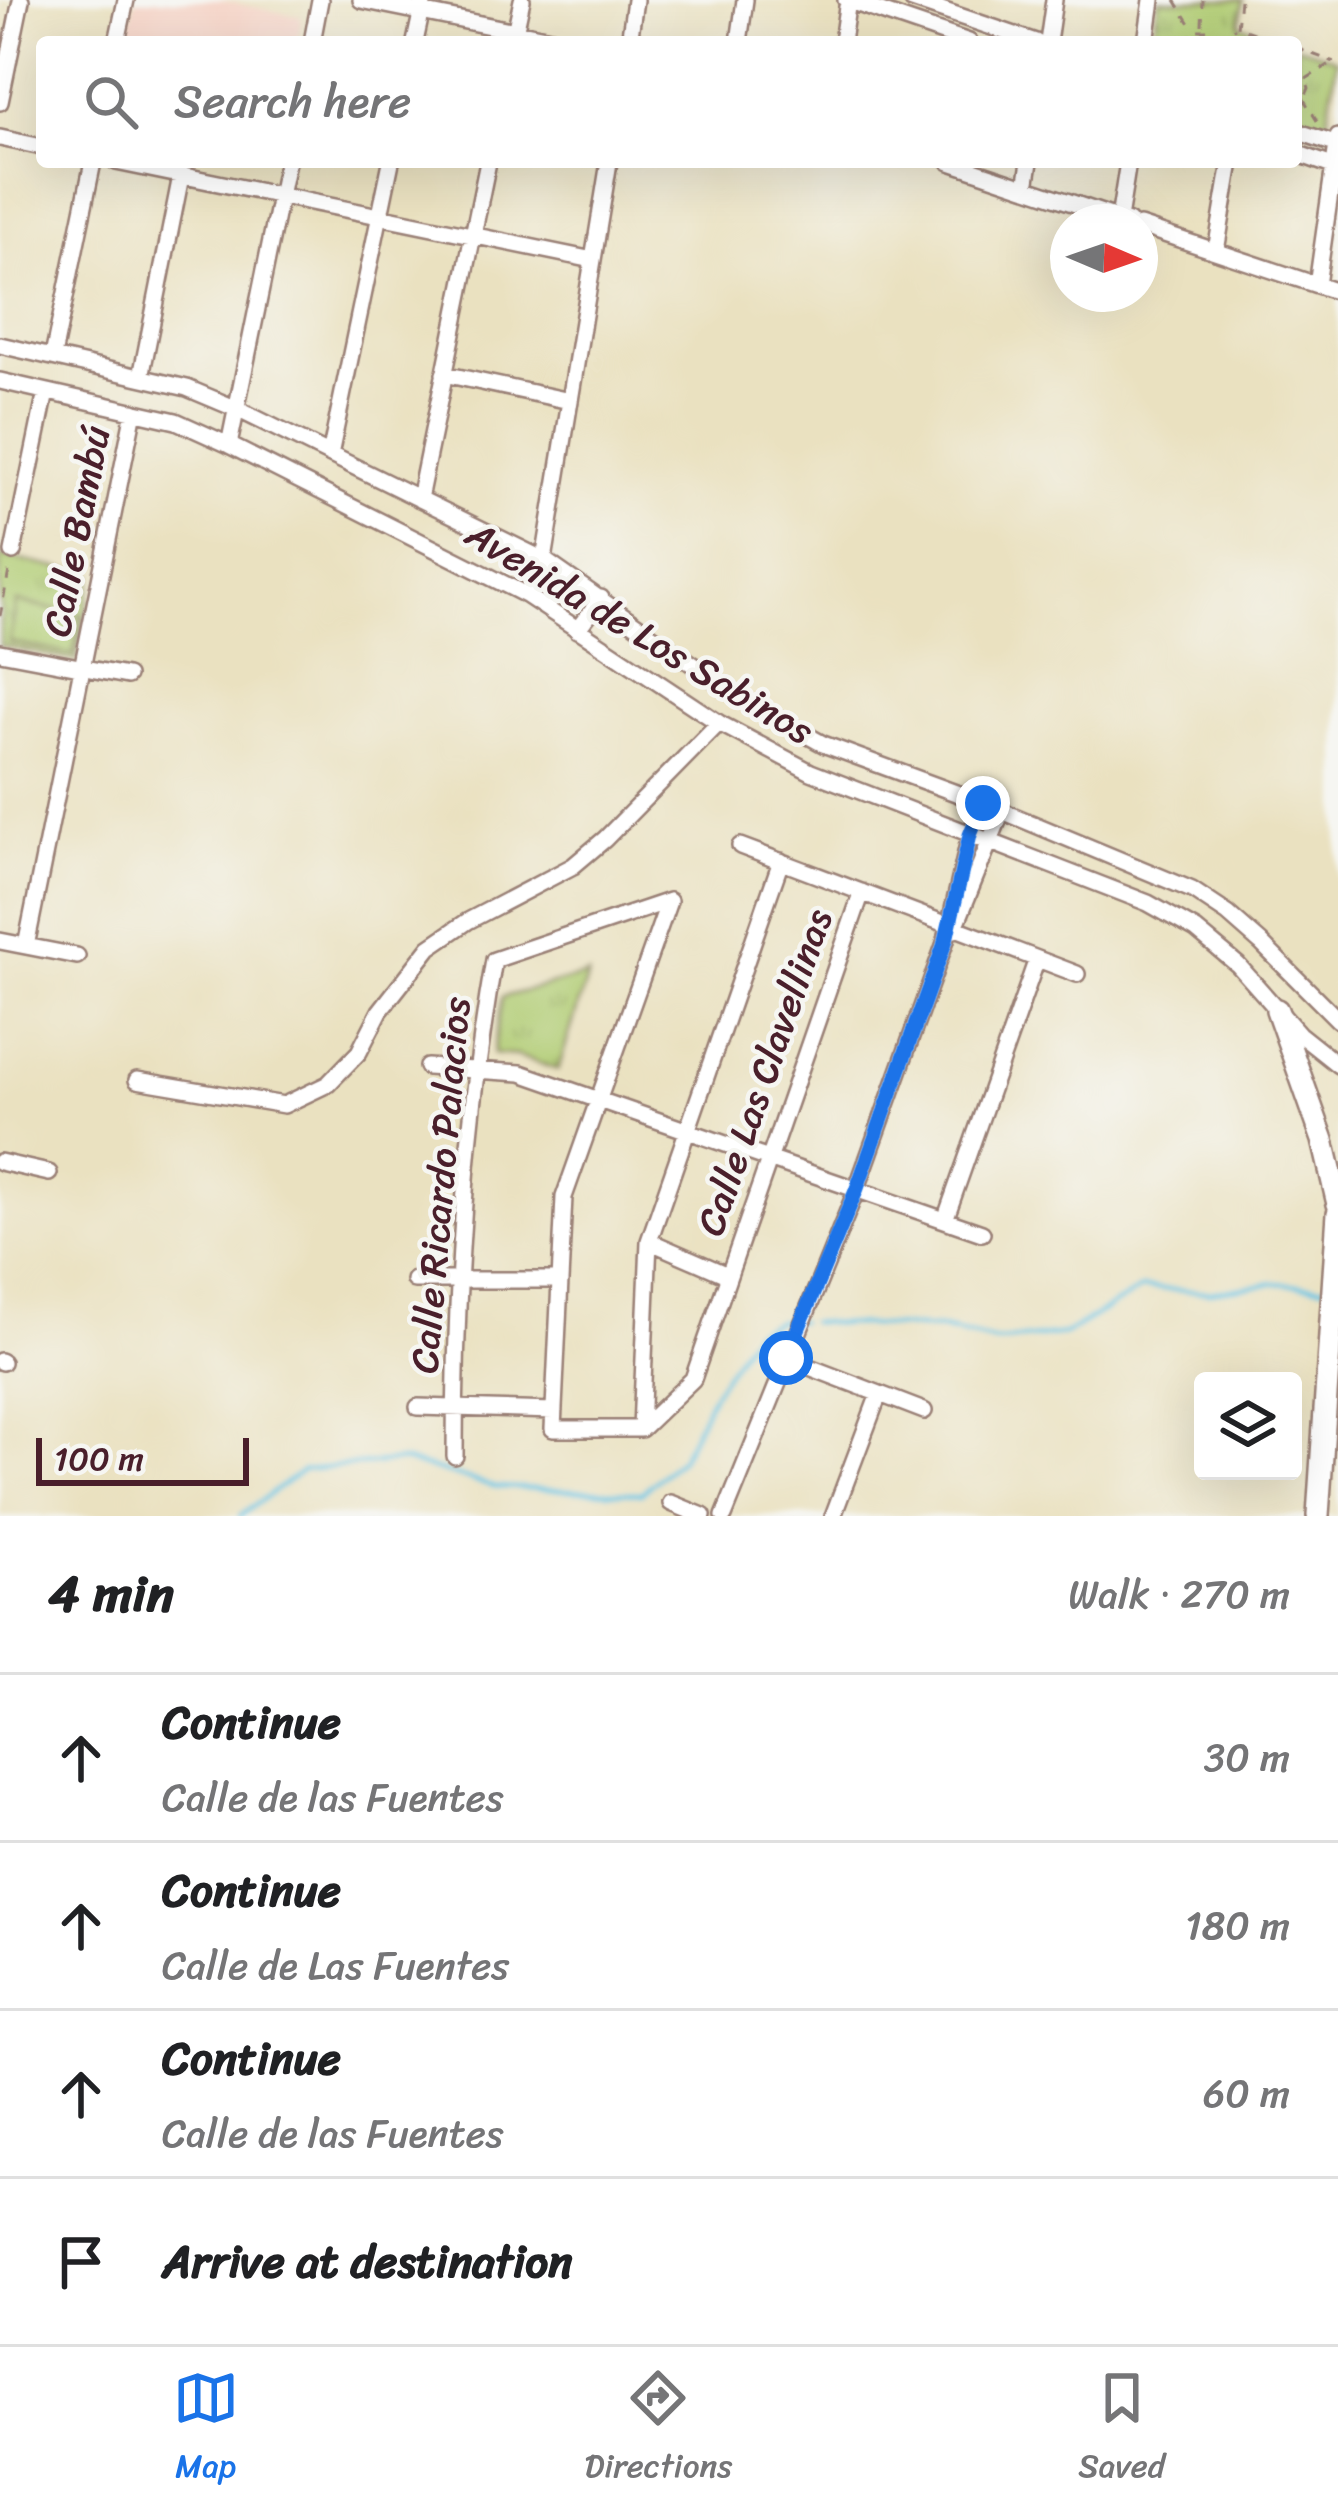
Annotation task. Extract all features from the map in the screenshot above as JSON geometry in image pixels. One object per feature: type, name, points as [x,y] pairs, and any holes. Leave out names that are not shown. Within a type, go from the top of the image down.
[{"type":"main road","points":[[1276,1010],[1323,1140],[1338,1204]]},
{"type":"main road","points":[[1318,1516],[1338,1214]]},
{"type":"street","points":[[0,102],[21,0]]},
{"type":"street","points":[[118,36],[126,0]]},
{"type":"street","points":[[313,36],[320,0]]},
{"type":"street","points":[[361,0],[423,6],[511,36]]},
{"type":"street","points":[[514,36],[522,0]]},
{"type":"street","points":[[630,36],[634,0]]},
{"type":"street","points":[[740,36],[745,0]]},
{"type":"street","points":[[843,36],[847,0],[939,36]]},
{"type":"street","points":[[912,0],[948,6],[1021,36]]},
{"type":"street","points":[[1049,36],[1054,0]]},
{"type":"street","points":[[1146,36],[1152,0]]},
{"type":"street","points":[[417,36],[423,6]]},
{"type":"street","points":[[944,36],[948,6]]},
{"type":"street","points":[[1302,132],[1334,140],[1336,167],[1317,285]]},
{"type":"street","points":[[0,138],[36,146]]},
{"type":"street","points":[[1302,155],[1336,167]]},
{"type":"street","points":[[53,356],[92,168]]},
{"type":"street","points":[[144,168],[593,260]]},
{"type":"street","points":[[229,445],[286,168]]},
{"type":"street","points":[[330,455],[390,168]]},
{"type":"street","points":[[418,499],[487,168]]},
{"type":"street","points":[[526,595],[544,560],[609,168]]},
{"type":"street","points":[[968,168],[1076,204]]},
{"type":"street","points":[[1026,187],[1029,168]]},
{"type":"street","points":[[1125,204],[1128,168]]},
{"type":"street","points":[[1216,251],[1230,168]]},
{"type":"street","points":[[141,376],[181,176]]},
{"type":"street","points":[[1158,232],[1338,292]]},
{"type":"street","name":"Avenida de Los Sabinos","points":[[0,345],[187,388],[544,560],[745,701],[824,744],[983,803],[1192,890],[1261,943],[1338,1020]]},
{"type":"street","points":[[444,374],[570,401]]},
{"type":"street","name":"Avenida de Los Sabinos","points":[[0,381],[176,421],[229,445],[526,595],[719,723],[811,772],[1148,903],[1196,930],[1238,965],[1299,1034],[1338,1065]]},
{"type":"street","points":[[13,552],[46,392]]},
{"type":"street","name":"Calle Bambú","points":[[26,946],[134,411]]},
{"type":"street","points":[[578,630],[602,598]]},
{"type":"street","points":[[0,652],[127,676]]},
{"type":"street","points":[[137,1080],[284,1105],[328,1084],[358,1052],[380,1011],[430,947],[468,921],[573,866],[719,723]]},
{"type":"street","points":[[950,931],[970,835],[983,803]]},
{"type":"street","points":[[724,1516],[817,1292],[950,931],[1002,811]]},
{"type":"street","points":[[740,846],[950,931],[1077,974]]},
{"type":"street","points":[[598,1098],[564,1197],[553,1429],[641,1430],[649,1241],[782,861]]},
{"type":"street","name":"Calle Las Clavellinas","points":[[641,1430],[693,1379],[862,892]]},
{"type":"street","name":"Calle Ricardo Palacios","points":[[455,1456],[458,1280],[474,1070],[494,959],[669,901],[598,1098]]},
{"type":"street","points":[[0,940],[77,956]]},
{"type":"street","points":[[945,1220],[1037,959]]},
{"type":"street","points":[[427,1067],[521,1073],[982,1233]]},
{"type":"street","points":[[0,1162],[49,1173]]},
{"type":"street","points":[[649,1241],[727,1275]]},
{"type":"street","points":[[414,1280],[558,1280]]},
{"type":"street","points":[[786,1358],[924,1411]]},
{"type":"street","points":[[833,1516],[879,1394]]},
{"type":"street","points":[[418,1407],[554,1411]]},
{"type":"street","points":[[671,1504],[703,1516]]},
{"type":"path","points":[[1175,0],[1194,30]]},
{"type":"path","points":[[1202,27],[1203,0]]},
{"type":"path","points":[[1224,36],[1237,27],[1240,0]]},
{"type":"path","points":[[1190,36],[1202,27]]},
{"type":"path","points":[[1202,27],[1213,36]]},
{"type":"path","points":[[1237,27],[1258,36]]},
{"type":"path","points":[[1302,51],[1334,62],[1306,79]]},
{"type":"path","points":[[1302,77],[1309,88],[1303,98],[1334,140]]},
{"type":"path","points":[[0,616],[13,552]]},
{"type":"shaded area","points":[[135,0],[220,0],[302,17],[298,36],[127,36]]},
{"type":"green space","points":[[1159,0],[1243,0],[1240,25],[1271,36],[1154,36]]},
{"type":"green space","points":[[1302,47],[1337,59],[1325,134],[1302,127]]},
{"type":"green space","points":[[0,556],[93,575],[76,661],[0,646]]},
{"type":"green space","points":[[17,602],[81,615],[73,655],[9,642]]},
{"type":"green space","points":[[588,975],[558,1070],[517,1056],[493,1054],[502,997]]},
{"type":"waterway","points":[[810,1322],[941,1329],[997,1342],[1065,1334],[1142,1288],[1209,1292],[1275,1283],[1328,1287]]},
{"type":"waterway","points":[[240,1516],[303,1470],[403,1461],[496,1487],[641,1493],[680,1459],[716,1388],[754,1330],[780,1320],[799,1321]]},
{"type":"route","points":[[786,1358],[856,1191],[946,940],[970,835],[983,803]]}]
